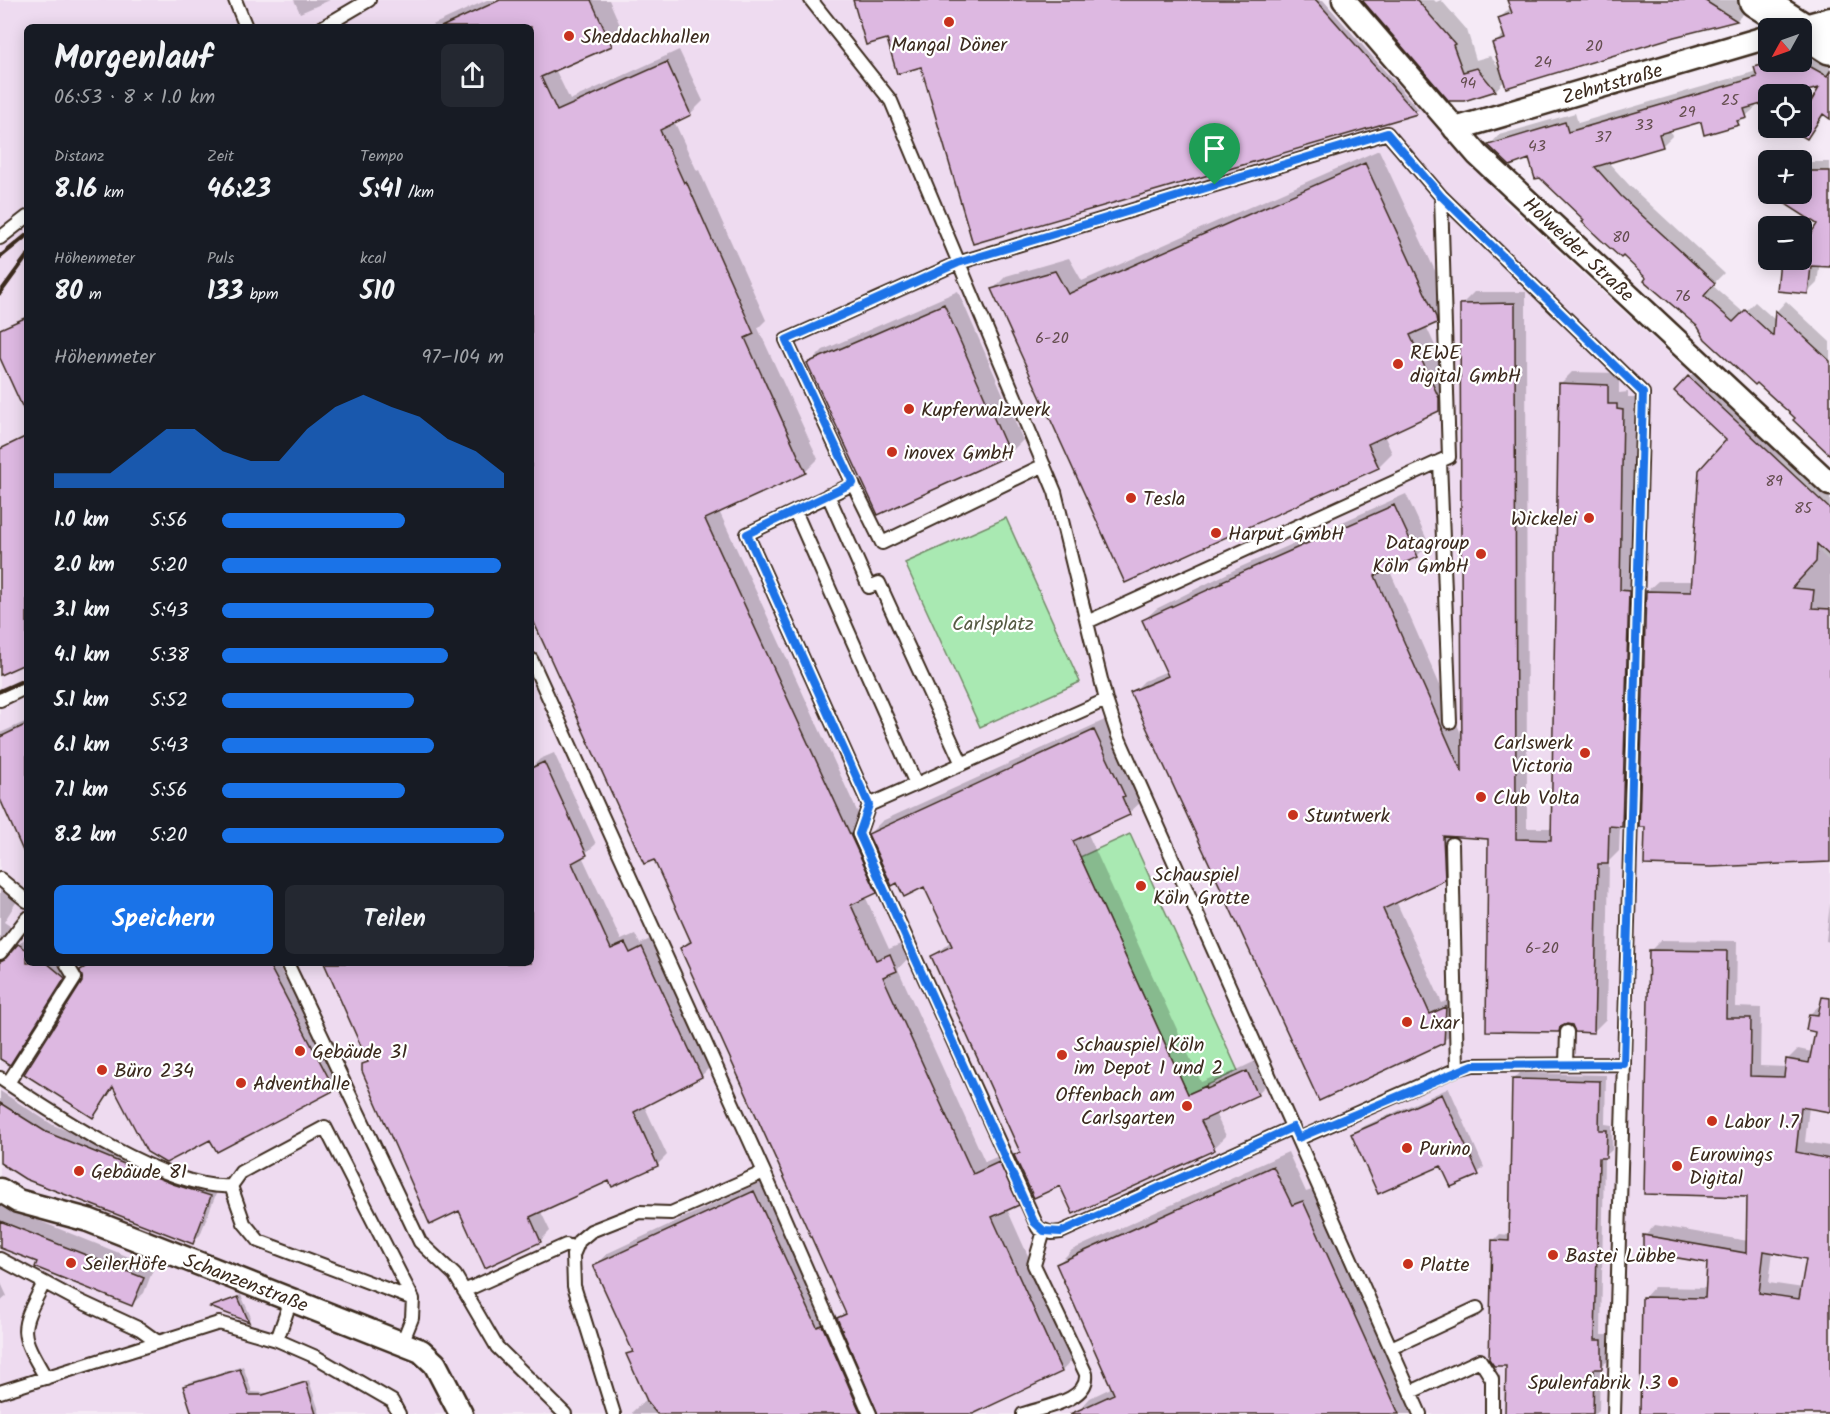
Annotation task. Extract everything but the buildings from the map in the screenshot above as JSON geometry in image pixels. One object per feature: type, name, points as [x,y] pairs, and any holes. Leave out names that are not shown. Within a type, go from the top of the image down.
[{"type":"main road","points":[[1756,0],[1794,18]]},
{"type":"main road","points":[[1812,28],[1830,47]]},
{"type":"street","name":"Holweider Straße","points":[[1344,0],[1478,155],[1830,484]]},
{"type":"street","name":"Zehntstraße","points":[[1455,129],[1758,40]]},
{"type":"street","name":"Schanzenstraße","points":[[0,1190],[18,1201],[88,1220],[420,1350],[435,1364],[461,1414]]},
{"type":"lane","points":[[235,0],[245,24]]},
{"type":"lane","points":[[328,24],[369,0]]},
{"type":"lane","points":[[811,0],[891,101],[1055,492],[1106,700],[1127,756],[1420,1414]]},
{"type":"lane","points":[[1044,465],[882,543],[786,340],[958,263],[1387,133],[1441,196],[1643,393],[1614,1414]]},
{"type":"lane","points":[[1088,622],[1449,457],[1441,196]]},
{"type":"lane","points":[[0,238],[24,219]]},
{"type":"lane","points":[[1440,461],[1450,722]]},
{"type":"lane","points":[[853,483],[747,534],[869,805],[859,834],[1034,1222],[1044,1231],[1061,1232],[1226,1157],[1296,1133],[1457,1069],[1473,1065],[1624,1064]]},
{"type":"lane","points":[[828,495],[870,587],[879,583],[962,764]]},
{"type":"lane","points":[[795,511],[916,784]]},
{"type":"lane","points":[[534,666],[764,1172],[870,1414]]},
{"type":"lane","points":[[0,700],[24,688]]},
{"type":"lane","points":[[869,805],[1106,700]]},
{"type":"lane","points":[[1452,844],[1457,1069]]},
{"type":"lane","points":[[0,879],[24,899]]},
{"type":"lane","points":[[0,953],[24,922]]},
{"type":"lane","points":[[68,966],[75,978],[4,1081],[101,1143],[160,1169],[213,1187],[231,1186]]},
{"type":"lane","points":[[288,966],[420,1242],[455,1275],[497,1347],[566,1414]]},
{"type":"lane","points":[[1566,1064],[1567,1032]]},
{"type":"lane","points":[[231,1186],[241,1172],[325,1127],[413,1299],[412,1318],[402,1343]]},
{"type":"lane","points":[[615,1414],[574,1286],[571,1271],[579,1241],[591,1231],[639,1212],[671,1213],[764,1172]]},
{"type":"lane","points":[[231,1186],[244,1223],[259,1241],[413,1299]]},
{"type":"lane","points":[[1023,1414],[1078,1394],[1087,1381],[1086,1374],[1034,1265],[1044,1231]]},
{"type":"lane","points":[[464,1291],[566,1245],[576,1248]]},
{"type":"lane","points":[[0,1259],[140,1329],[158,1342]]},
{"type":"lane","points":[[44,1283],[23,1323],[25,1342],[46,1377]]},
{"type":"lane","points":[[277,1340],[291,1300]]},
{"type":"lane","points":[[1391,1348],[1477,1308]]},
{"type":"lane","points":[[0,1392],[219,1323],[277,1340],[316,1357],[392,1401],[399,1414]]},
{"type":"lane","points":[[1411,1392],[1480,1360],[1492,1379],[1492,1414]]},
{"type":"shaded area","points":[[0,0],[1323,0],[1505,202],[1780,456],[1756,487],[1830,562],[1830,1414],[0,1414]]},
{"type":"green space","name":"Carlsplatz","points":[[1006,518],[1080,682],[980,727],[905,563]]},
{"type":"green space","points":[[1130,834],[1238,1071],[1188,1094],[1080,857]]},
{"type":"railway","points":[[0,257],[24,237]]},
{"type":"railway","points":[[0,293],[24,260]]},
{"type":"railway","points":[[0,691],[24,680]]},
{"type":"place","name":"Mangal Döner","points":[[949,22]]},
{"type":"place","name":"Sheddachhallen","points":[[569,36]]},
{"type":"place","name":"REWE digital GmbH","points":[[1398,364]]},
{"type":"place","name":"Kupferwalzwerk","points":[[909,409]]},
{"type":"place","name":"inovex GmbH","points":[[892,452]]},
{"type":"place","name":"Tesla","points":[[1131,498]]},
{"type":"place","name":"Wickelei","points":[[1589,518]]},
{"type":"place","name":"Harput GmbH","points":[[1216,533]]},
{"type":"place","name":"Datagroup Köln GmbH","points":[[1481,554]]},
{"type":"place","name":"Carlswerk Victoria","points":[[1585,753]]},
{"type":"place","name":"Club Volta","points":[[1481,797]]},
{"type":"place","name":"Stuntwerk","points":[[1293,815]]},
{"type":"place","name":"Schauspiel Köln Grotte","points":[[1141,886]]},
{"type":"place","name":"Lixar","points":[[1407,1022]]},
{"type":"place","name":"Gebäude 31","points":[[300,1051]]},
{"type":"place","name":"Schauspiel Köln im Depot 1 und 2","points":[[1062,1055]]},
{"type":"place","name":"Büro 234","points":[[102,1070]]},
{"type":"place","name":"Adventhalle","points":[[241,1083]]},
{"type":"place","name":"Offenbach am Carlsgarten","points":[[1187,1106]]},
{"type":"place","name":"Labor 1.7","points":[[1712,1121]]},
{"type":"place","name":"Purino","points":[[1407,1148]]},
{"type":"place","name":"Eurowings Digital","points":[[1677,1166]]},
{"type":"place","name":"Gebäude 81","points":[[79,1171]]},
{"type":"place","name":"Bastei Lübbe","points":[[1553,1255]]},
{"type":"place","name":"SeilerHöfe","points":[[71,1263]]},
{"type":"place","name":"Platte","points":[[1408,1264]]},
{"type":"place","name":"Spulenfabrik 1.3","points":[[1673,1382]]},
{"type":"route","points":[[1387,133],[1441,196],[1643,393],[1624,1064],[1473,1065],[1457,1069],[1298,1138],[1293,1127],[1061,1232],[1052,1233],[1038,1228],[1034,1222],[859,834],[869,805],[747,534],[853,483],[786,340],[958,263],[1215,185],[1387,133]]}]
